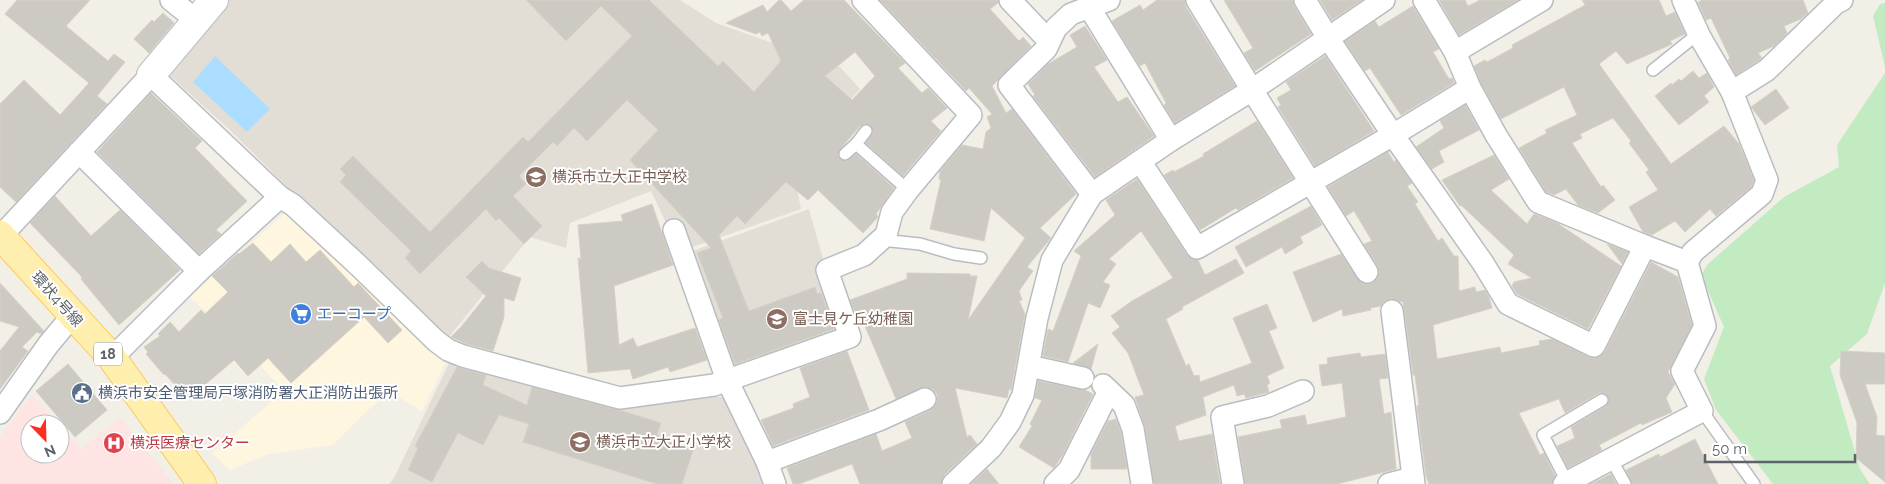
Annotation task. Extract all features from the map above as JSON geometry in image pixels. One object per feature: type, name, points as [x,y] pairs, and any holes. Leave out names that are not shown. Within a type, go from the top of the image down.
[{"type":"main road","name":"環状4号線","points":[[0,236],[112,358],[202,484]]},
{"type":"street","points":[[0,236],[151,75],[203,9],[171,0]]},
{"type":"street","points":[[151,75],[280,197],[293,205],[436,341],[448,350],[463,356],[620,398],[714,385],[850,337],[827,270],[864,254],[886,235],[892,212],[971,115],[864,0]]},
{"type":"street","points":[[1010,0],[1050,41]]},
{"type":"street","points":[[1092,194],[1009,85],[1046,49],[1056,28],[1071,14],[1110,0]]},
{"type":"street","points":[[1197,0],[1368,272]]},
{"type":"street","points":[[1305,0],[1393,135],[1484,263],[1508,304],[1594,346],[1645,246]]},
{"type":"street","points":[[953,484],[990,448],[1010,422],[1023,395],[1037,318],[1052,260],[1092,194],[1171,140],[1252,90],[1384,0]]},
{"type":"street","points":[[1424,0],[1455,52],[1470,88],[1496,135],[1538,202],[1687,262]]},
{"type":"street","points":[[1455,52],[1542,0]]},
{"type":"street","points":[[1565,483],[1702,410],[1682,371],[1705,326],[1687,262],[1693,252],[1762,194],[1767,180],[1732,92],[1683,0]]},
{"type":"street","points":[[1732,92],[1767,70],[1842,0]]},
{"type":"street","points":[[1089,7],[1171,140]]},
{"type":"street","points":[[1140,161],[1197,248],[1393,135],[1470,88]]},
{"type":"street","points":[[79,152],[199,271]]},
{"type":"street","points":[[112,358],[199,271],[280,197]]},
{"type":"street","points":[[674,230],[727,380],[767,462],[775,484]]},
{"type":"street","points":[[1389,484],[1413,481],[1392,311]]},
{"type":"street","points":[[3,402],[72,316]]},
{"type":"street","points":[[1029,366],[1083,378]]},
{"type":"street","points":[[1055,484],[1069,470],[1106,388],[1124,405],[1133,429],[1142,484]]},
{"type":"street","points":[[1233,484],[1222,417],[1268,406],[1303,391]]},
{"type":"street","points":[[767,462],[878,420],[924,399]]},
{"type":"lane","points":[[1653,70],[1699,33]]},
{"type":"lane","points":[[845,154],[856,144],[866,130]]},
{"type":"lane","points":[[856,144],[908,190]]},
{"type":"lane","points":[[881,240],[920,244],[954,254],[981,258]]},
{"type":"lane","points":[[1565,483],[1543,435],[1602,400]]},
{"type":"lane","points":[[1702,410],[1754,484]]},
{"type":"lane","points":[[1611,459],[1625,484]]},
{"type":"shaded area","name":"横浜市立大正中学校","points":[[229,0],[680,0],[716,23],[840,67],[860,89],[792,163],[801,209],[687,249],[668,227],[651,191],[570,223],[566,248],[530,237],[444,343],[231,131],[165,71]]},
{"type":"shaded area","points":[[290,209],[448,357],[422,411],[390,392],[367,411],[333,445],[268,454],[230,470],[212,453],[284,391],[260,365],[248,377],[219,347],[226,328],[189,297]]},
{"type":"shaded area","points":[[809,209],[825,266],[837,326],[832,334],[730,373],[687,253]]},
{"type":"shaded area","name":"横浜市立大正小学校","points":[[451,359],[679,397],[729,397],[768,484],[389,484],[394,478]]},
{"type":"shaded area","name":"横浜医療センター","points":[[32,395],[49,414],[20,414],[20,464],[70,464],[70,437],[81,449],[120,418],[174,484],[0,484],[0,437]]},
{"type":"green space","points":[[1885,3],[1885,67],[1873,16],[1880,4]]},
{"type":"green space","points":[[1885,73],[1885,283],[1867,334],[1830,366],[1860,469],[1870,484],[1773,484],[1716,410],[1704,379],[1724,327],[1701,275],[1708,264],[1784,197],[1839,167],[1837,145]]},
{"type":"water","points":[[215,56],[270,109],[247,132],[193,82]]},
{"type":"building","points":[[17,0],[90,0],[66,26],[108,61],[114,54],[125,62],[97,96],[107,104],[16,202],[0,187],[0,104],[24,80],[60,115],[89,83],[5,14]]},
{"type":"building","points":[[526,0],[649,0],[718,66],[723,61],[754,92],[781,61],[768,33],[762,36],[760,32],[756,34],[726,23],[763,5],[767,12],[779,0],[791,11],[804,0],[844,0],[905,63],[898,68],[922,93],[928,88],[947,108],[931,121],[941,131],[903,176],[866,143],[873,132],[870,125],[864,124],[860,126],[840,149],[838,155],[840,159],[847,161],[856,154],[894,188],[876,214],[878,217],[863,233],[818,190],[808,200],[786,182],[745,224],[737,216],[719,235],[749,311],[815,287],[817,294],[821,293],[834,329],[735,364],[719,320],[723,318],[697,253],[711,248],[630,160],[658,130],[627,100],[587,141],[574,128],[557,146],[553,142],[519,176],[526,184],[513,196],[542,226],[524,244],[499,218],[496,221],[486,209],[420,274],[405,258],[411,251],[340,182],[346,175],[340,169],[353,156],[430,232],[523,137],[528,142],[632,36],[601,6],[566,41]],"holes":[[[855,52],[875,76],[852,100],[825,76]]]},
{"type":"building","points":[[880,0],[998,0],[998,3],[990,9],[1019,41],[1023,37],[1031,46],[992,86],[1006,113],[1012,109],[1076,194],[1040,228],[1051,238],[1027,267],[1033,271],[1019,291],[1022,300],[1019,301],[1025,314],[1011,390],[1009,389],[1007,398],[955,388],[967,437],[970,435],[977,444],[944,475],[941,484],[860,484],[852,464],[799,484],[793,484],[787,468],[876,434],[882,451],[912,438],[905,422],[931,410],[937,401],[937,394],[933,389],[926,387],[896,399],[862,319],[858,320],[850,300],[907,279],[907,273],[970,274],[970,276],[977,276],[968,320],[1025,238],[991,208],[984,241],[930,229],[941,180],[939,179],[940,171],[962,145],[983,149],[986,132],[991,128],[987,117],[992,114],[969,88],[966,91]]},
{"type":"building","points":[[1157,0],[1185,0],[1186,7],[1235,86],[1175,123],[1164,105],[1166,103],[1145,63],[1140,66],[1112,21],[1140,5],[1143,10]]},
{"type":"building","points":[[1224,0],[1293,0],[1294,6],[1311,34],[1255,71],[1244,53],[1253,48]]},
{"type":"building","points":[[1320,0],[1362,0],[1332,20]]},
{"type":"building","points":[[1439,0],[1465,0],[1468,6],[1480,0],[1518,0],[1459,35]]},
{"type":"building","points":[[1582,0],[1659,0],[1666,16],[1675,12],[1685,34],[1670,41],[1672,44],[1627,64],[1616,51],[1599,64],[1671,164],[1724,126],[1739,144],[1754,180],[1751,187],[1716,216],[1710,209],[1685,232],[1675,221],[1652,235],[1643,232],[1629,207],[1658,190],[1646,172],[1649,170],[1629,143],[1631,141],[1613,118],[1580,134],[1582,138],[1572,143],[1601,187],[1603,185],[1615,200],[1598,213],[1578,205],[1566,189],[1554,195],[1546,192],[1519,148],[1547,133],[1545,130],[1577,115],[1564,87],[1501,119],[1474,66],[1485,60],[1487,62],[1513,48],[1512,45],[1585,5]]},
{"type":"building","points":[[1703,0],[1803,0],[1808,13],[1801,19],[1784,26],[1787,33],[1774,46],[1758,53],[1762,58],[1736,75],[1711,18],[1706,20],[1698,2]]},
{"type":"building","points":[[1413,6],[1439,49],[1433,52],[1449,79],[1452,78],[1454,83],[1401,115],[1370,68],[1365,71],[1345,41],[1375,21],[1379,27]]},
{"type":"building","points":[[163,13],[174,23],[149,53],[134,39],[152,20],[154,22]]},
{"type":"building","points":[[1085,26],[1107,60],[1094,67],[1118,102],[1127,97],[1154,136],[1095,177],[1033,96],[1035,95],[1028,84],[1048,64],[1077,47],[1070,35]]},
{"type":"building","points":[[1325,56],[1374,131],[1315,166],[1278,107],[1281,105],[1277,98],[1291,90],[1286,82]]},
{"type":"building","points":[[1693,71],[1699,78],[1707,73],[1714,87],[1704,96],[1709,102],[1679,125],[1655,96],[1671,83],[1672,85],[1679,79],[1681,81]]},
{"type":"building","points":[[1776,89],[1789,108],[1765,125],[1751,107]]},
{"type":"building","points":[[151,93],[202,141],[195,148],[247,201],[216,230],[221,234],[199,254],[97,152]]},
{"type":"building","points":[[1465,105],[1479,130],[1439,151],[1444,162],[1432,169],[1416,147],[1444,128],[1440,121]]},
{"type":"building","points":[[1257,121],[1293,178],[1238,210],[1236,208],[1200,230],[1164,175],[1173,170],[1174,172],[1204,156],[1203,154]]},
{"type":"building","points":[[1388,152],[1412,183],[1407,186],[1418,202],[1415,204],[1438,241],[1442,238],[1454,256],[1458,256],[1459,291],[1475,287],[1476,292],[1485,290],[1492,308],[1433,325],[1437,359],[1500,347],[1501,353],[1540,345],[1539,341],[1552,339],[1589,357],[1600,357],[1605,352],[1651,262],[1678,277],[1692,325],[1668,372],[1675,384],[1666,398],[1672,412],[1642,425],[1641,423],[1599,445],[1602,450],[1568,468],[1557,446],[1575,438],[1571,427],[1606,406],[1609,399],[1606,394],[1599,393],[1565,413],[1559,399],[1519,413],[1540,455],[1544,453],[1555,476],[1552,484],[1429,484],[1426,476],[1417,406],[1419,405],[1403,302],[1390,299],[1384,301],[1381,306],[1370,308],[1371,310],[1343,316],[1342,309],[1313,322],[1293,272],[1341,254],[1361,283],[1373,283],[1378,278],[1378,266],[1364,244],[1372,241],[1354,211],[1346,216],[1328,187]]},
{"type":"building","points":[[1494,155],[1509,179],[1491,190],[1527,224],[1534,214],[1557,223],[1621,266],[1588,329],[1517,294],[1512,286],[1514,282],[1532,278],[1508,264],[1514,255],[1460,206],[1442,180]]},
{"type":"building","points":[[1137,179],[1187,255],[1192,259],[1198,260],[1205,275],[1236,259],[1244,273],[1182,307],[1183,309],[1166,319],[1186,366],[1189,364],[1194,376],[1199,375],[1200,382],[1252,363],[1233,318],[1267,304],[1277,328],[1269,331],[1284,368],[1267,376],[1270,383],[1267,385],[1269,392],[1246,398],[1244,394],[1237,396],[1234,385],[1203,397],[1206,415],[1175,426],[1179,441],[1212,434],[1220,484],[1154,484],[1145,427],[1135,397],[1144,395],[1128,353],[1112,333],[1120,327],[1111,316],[1132,301],[1173,278],[1141,231],[1109,259],[1116,264],[1103,282],[1110,285],[1100,308],[1088,303],[1068,362],[1043,356],[1048,329],[1053,331],[1081,256],[1074,251],[1115,215],[1106,200]]},
{"type":"building","points":[[55,196],[91,236],[120,210],[180,270],[119,325],[81,279],[82,277],[30,223]]},
{"type":"building","points":[[652,204],[673,265],[614,286],[619,345],[633,338],[637,347],[695,328],[707,360],[670,372],[668,367],[633,379],[630,369],[588,373],[578,258],[581,259],[578,225],[623,221],[621,215]]},
{"type":"building","points":[[1311,206],[1322,225],[1300,237],[1303,243],[1285,254],[1282,247],[1246,267],[1235,247]]},
{"type":"building","name":"エーコープ","points":[[253,243],[271,262],[290,244],[306,262],[320,250],[354,287],[358,283],[402,330],[388,343],[364,317],[291,383],[268,358],[248,376],[234,360],[188,399],[146,354],[148,352],[144,347],[160,336],[158,334],[170,322],[179,332],[201,310],[205,314],[228,292],[212,276],[238,253]]},
{"type":"building","points":[[1607,244],[1628,252],[1622,264]]},
{"type":"building","points":[[482,261],[489,268],[521,278],[514,301],[504,298],[504,317],[493,351],[467,344],[451,337],[486,296],[466,277]]},
{"type":"building","points":[[0,283],[44,331],[41,334],[37,332],[22,347],[28,351],[0,389],[0,351],[19,327],[0,321]]},
{"type":"building","points":[[1098,344],[1091,369],[1073,363]]},
{"type":"building","points":[[847,351],[869,410],[773,446],[761,420],[794,408],[793,404],[810,397],[800,368]]},
{"type":"building","points":[[1841,351],[1885,353],[1885,384],[1865,384],[1877,417],[1876,435],[1885,436],[1885,482],[1856,458],[1857,423],[1840,375]]},
{"type":"building","points":[[1360,353],[1361,357],[1385,354],[1388,378],[1379,379],[1384,414],[1391,412],[1396,469],[1337,484],[1245,484],[1238,437],[1282,428],[1280,420],[1305,415],[1307,425],[1346,417],[1342,383],[1322,386],[1319,365],[1328,364],[1327,358]]},
{"type":"building","points":[[68,364],[107,410],[75,437],[70,431],[70,414],[56,414],[36,391]]},
{"type":"building","points":[[457,367],[486,375],[483,385],[527,405],[532,387],[661,423],[657,435],[694,447],[682,484],[657,484],[523,442],[529,424],[499,415],[483,445],[458,433],[432,482],[408,470],[418,448],[415,446]]},
{"type":"building","points":[[1038,381],[1085,390],[1093,394],[1054,468],[1019,447],[1032,426],[1030,424],[1042,400],[1035,398]]},
{"type":"building","points":[[1116,419],[1121,432],[1127,469],[1091,469],[1091,454],[1108,421]]},
{"type":"building","points":[[1695,439],[1718,484],[1632,484],[1626,470],[1659,454],[1660,457]]},
{"type":"building","points":[[987,469],[999,484],[971,484]]},
{"type":"building","points":[[1611,474],[1616,484],[1591,484]]},
{"type":"place","name":"横浜市立大正中学校","points":[[536,177]]},
{"type":"place","name":"エーコープ","points":[[301,314]]},
{"type":"place","name":"富士見ケ丘幼稚園","points":[[777,319]]},
{"type":"place","name":"横浜市安全管理局戸塚消防署大正消防出張所","points":[[82,393]]},
{"type":"place","name":"横浜市立大正小学校","points":[[580,442]]},
{"type":"place","name":"横浜医療センター","points":[[114,443]]}]
